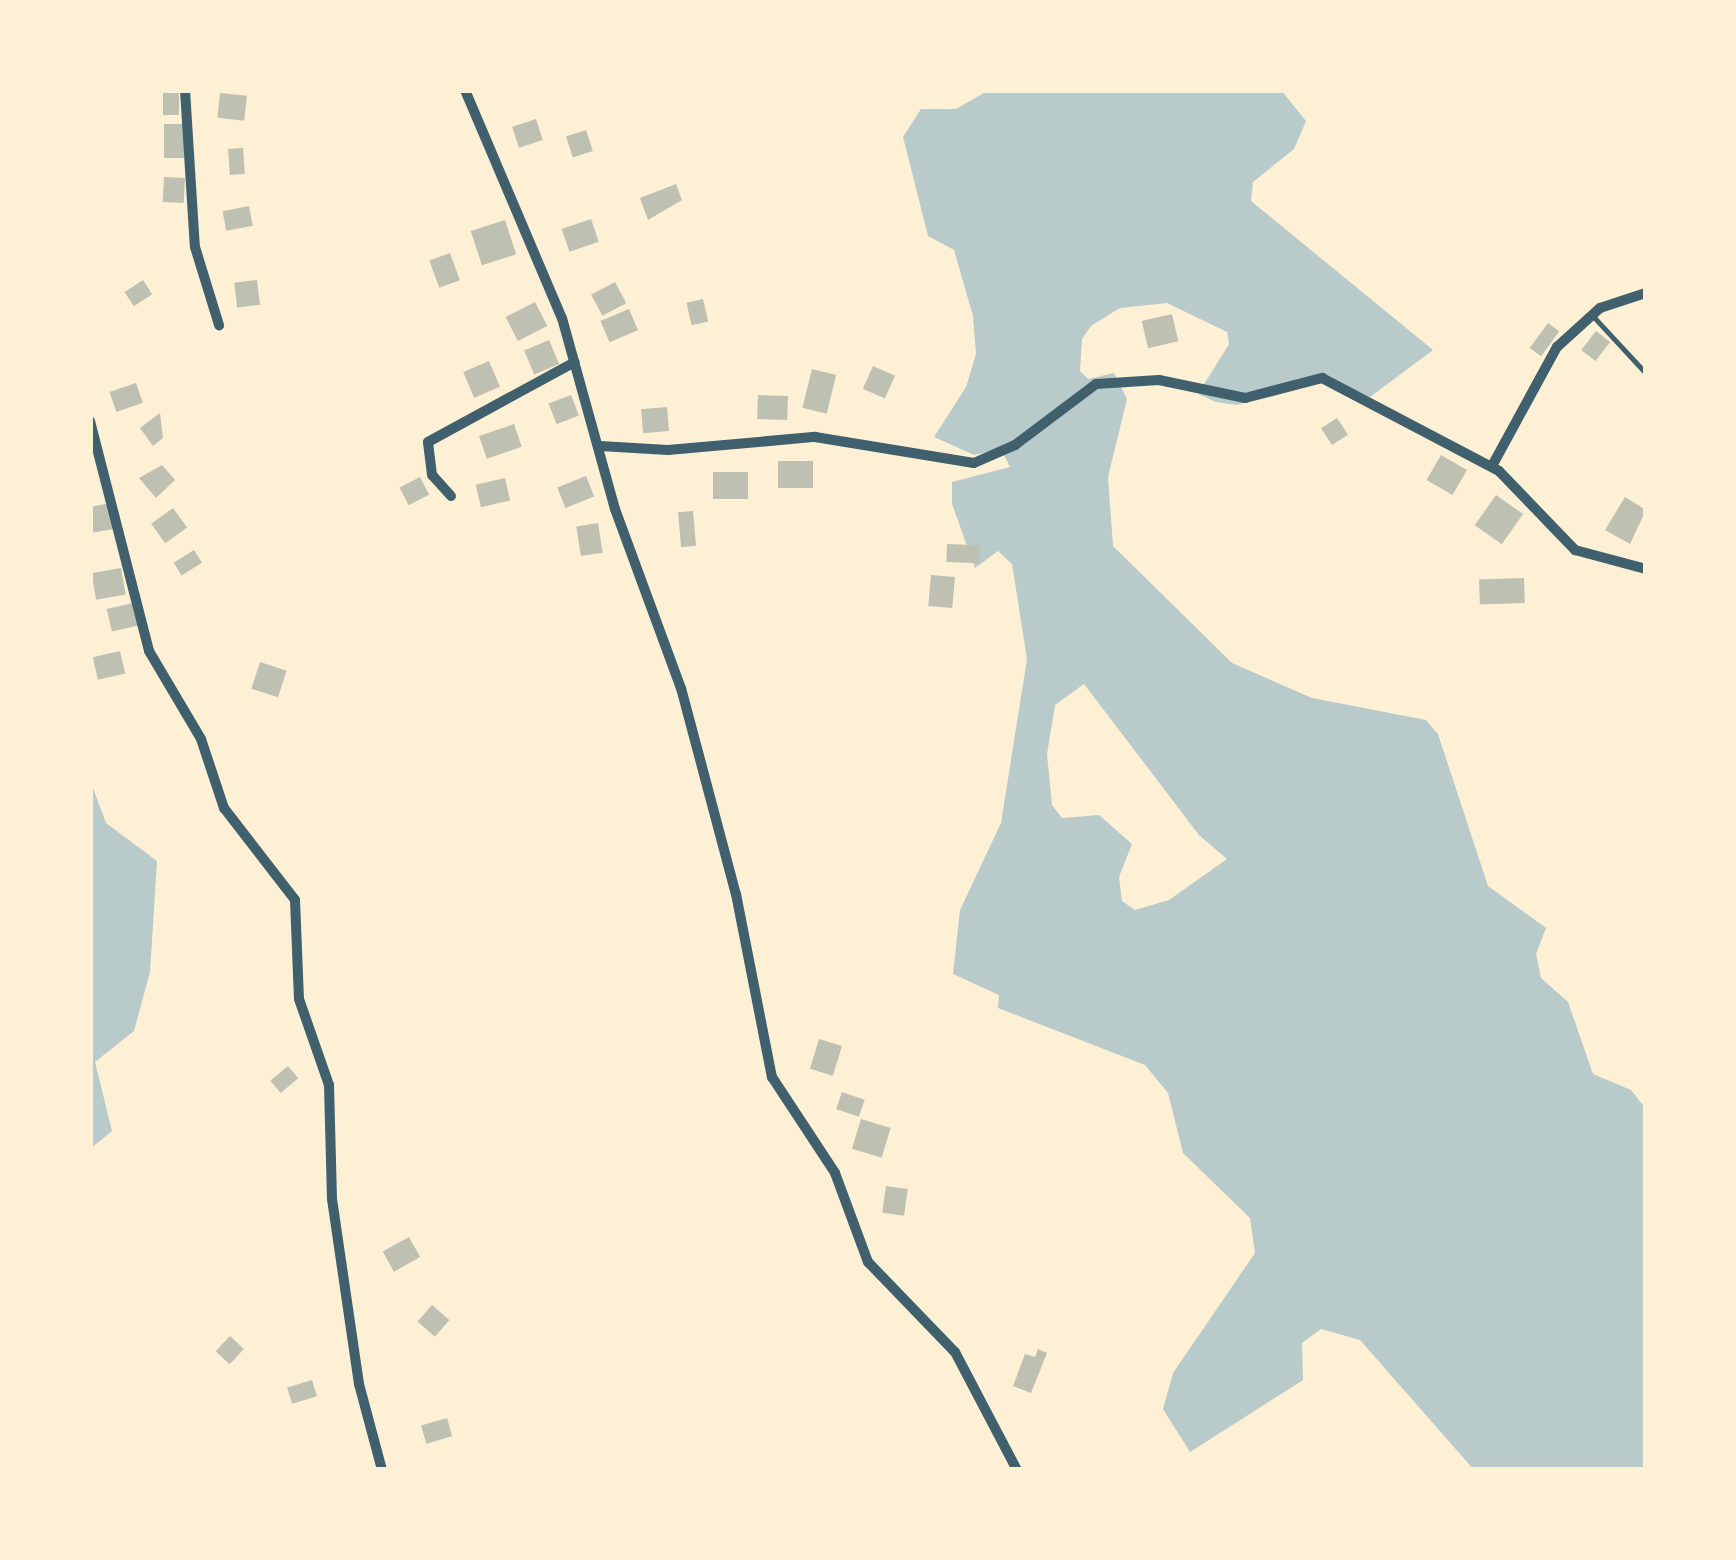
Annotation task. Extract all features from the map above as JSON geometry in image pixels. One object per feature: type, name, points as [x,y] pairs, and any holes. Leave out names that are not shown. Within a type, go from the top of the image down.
[{"type":"street","points":[[184,90],[195,247],[219,325]]},
{"type":"street","points":[[465,90],[575,362],[681,688],[736,894],[772,1077],[835,1173],[868,1262],[955,1352],[1017,1470]]},
{"type":"street","points":[[1492,466],[1530,388],[1591,314],[1646,293]]},
{"type":"street","points":[[451,496],[432,475],[428,442],[575,362]]},
{"type":"street","points":[[600,446],[668,450],[815,437],[974,463],[1016,445],[1096,384],[1159,380],[1244,398],[1322,378],[1492,466],[1575,550],[1646,568]]},
{"type":"street","points":[[90,421],[149,650],[201,739],[224,808],[295,900],[299,999],[329,1085],[332,1199],[358,1384],[382,1470]]},
{"type":"lane","points":[[1591,314],[1646,373]]},
{"type":"shaded area","points":[[989,90],[1281,90],[1306,121],[1294,149],[1253,182],[1251,201],[1433,350],[1370,397],[1322,381],[1237,405],[1216,402],[1198,394],[1229,344],[1227,332],[1167,303],[1120,308],[1091,326],[1082,339],[1080,371],[1088,379],[1114,373],[1127,399],[1108,477],[1113,546],[1232,663],[1312,698],[1426,720],[1438,734],[1488,886],[1546,928],[1536,954],[1541,978],[1568,1002],[1593,1074],[1631,1090],[1646,1109],[1646,1470],[1474,1470],[1360,1340],[1321,1329],[1302,1343],[1303,1380],[1190,1452],[1163,1409],[1173,1373],[1255,1253],[1250,1218],[1183,1153],[1168,1093],[1145,1065],[998,1008],[999,995],[953,974],[960,910],[1001,823],[1027,659],[1012,564],[998,551],[975,568],[952,504],[952,482],[1010,467],[1001,449],[974,455],[934,437],[966,387],[976,354],[973,316],[954,250],[928,236],[903,137],[921,109],[956,109]],"holes":[[[1084,684],[1199,835],[1227,859],[1169,900],[1135,910],[1122,901],[1119,877],[1132,844],[1099,815],[1062,818],[1052,805],[1047,754],[1055,705]]]},
{"type":"shaded area","points":[[90,780],[106,823],[157,861],[150,972],[134,1031],[95,1062],[112,1131],[90,1149]]},
{"type":"building","points":[[163,90],[179,90],[179,115],[163,115]]},
{"type":"building","points":[[220,93],[247,96],[244,121],[217,118]]},
{"type":"building","points":[[536,119],[543,140],[519,148],[512,127]]},
{"type":"building","points":[[164,124],[184,124],[184,158],[164,158]]},
{"type":"building","points":[[586,130],[593,151],[573,157],[566,136]]},
{"type":"building","points":[[243,148],[245,174],[230,175],[228,149]]},
{"type":"building","points":[[164,177],[185,178],[184,203],[163,202]]},
{"type":"building","points":[[676,184],[682,200],[648,220],[640,198]]},
{"type":"building","points":[[249,206],[253,226],[226,231],[222,211]]},
{"type":"building","points":[[591,219],[599,242],[570,252],[562,229]]},
{"type":"building","points":[[505,220],[516,254],[482,265],[471,231]]},
{"type":"building","points":[[450,253],[460,280],[439,288],[429,261]]},
{"type":"building","points":[[143,280],[152,294],[134,306],[125,292]]},
{"type":"building","points":[[257,280],[260,305],[237,308],[234,283]]},
{"type":"building","points":[[615,282],[626,303],[602,316],[591,295]]},
{"type":"building","points":[[703,299],[708,321],[692,325],[686,303]]},
{"type":"building","points":[[535,302],[547,326],[518,341],[506,317]]},
{"type":"building","points":[[629,309],[638,330],[609,342],[600,321]]},
{"type":"building","points":[[1172,314],[1178,341],[1148,348],[1142,321]]},
{"type":"building","points":[[1548,323],[1559,331],[1541,356],[1530,348]]},
{"type":"building","points":[[1596,331],[1610,342],[1595,361],[1581,350]]},
{"type":"building","points":[[549,340],[559,364],[534,374],[524,351]]},
{"type":"building","points":[[489,361],[500,387],[474,398],[463,372]]},
{"type":"building","points":[[873,366],[895,376],[885,399],[863,389]]},
{"type":"building","points":[[812,369],[836,375],[827,414],[802,408]]},
{"type":"building","points":[[136,383],[143,403],[116,412],[110,392]]},
{"type":"building","points":[[571,395],[579,416],[556,424],[549,404]]},
{"type":"building","points":[[758,395],[788,396],[787,420],[757,419]]},
{"type":"building","points":[[667,407],[669,431],[643,433],[641,409]]},
{"type":"building","points":[[160,413],[163,438],[153,446],[140,428]]},
{"type":"building","points":[[1337,418],[1348,435],[1332,445],[1321,428]]},
{"type":"building","points":[[514,424],[522,447],[487,459],[479,436]]},
{"type":"building","points":[[1441,455],[1467,470],[1452,495],[1426,480]]},
{"type":"building","points":[[778,461],[813,461],[813,488],[778,488]]},
{"type":"building","points":[[162,465],[175,480],[156,498],[139,478]]},
{"type":"building","points":[[713,472],[748,472],[748,499],[713,499]]},
{"type":"building","points":[[586,476],[594,496],[565,508],[557,488]]},
{"type":"building","points":[[420,477],[429,495],[409,505],[400,487]]},
{"type":"building","points":[[505,478],[510,500],[481,507],[476,485]]},
{"type":"building","points":[[1496,495],[1523,514],[1502,544],[1475,525]]},
{"type":"building","points":[[1625,497],[1646,510],[1630,544],[1605,530]]},
{"type":"building","points":[[110,503],[114,529],[90,533],[90,507]]},
{"type":"building","points":[[173,508],[187,527],[165,543],[151,524]]},
{"type":"building","points":[[693,511],[696,546],[681,547],[678,512]]},
{"type":"building","points":[[598,523],[603,553],[581,556],[576,526]]},
{"type":"building","points":[[947,544],[980,545],[979,563],[946,562]]},
{"type":"building","points":[[194,550],[202,563],[182,575],[174,563]]},
{"type":"building","points":[[121,568],[126,595],[96,600],[91,573]]},
{"type":"building","points":[[931,575],[955,577],[952,608],[928,606]]},
{"type":"building","points":[[1524,578],[1525,603],[1480,605],[1479,580]]},
{"type":"building","points":[[133,603],[138,625],[112,631],[107,609]]},
{"type":"building","points":[[120,651],[125,673],[98,680],[93,657]]},
{"type":"building","points":[[260,662],[287,671],[278,697],[251,689]]},
{"type":"building","points":[[819,1039],[842,1046],[833,1076],[810,1069]]},
{"type":"building","points":[[288,1066],[298,1078],[281,1093],[270,1081]]},
{"type":"building","points":[[842,1092],[865,1100],[859,1117],[836,1109]]},
{"type":"building","points":[[861,1119],[891,1128],[882,1158],[852,1149]]},
{"type":"building","points":[[886,1186],[908,1189],[904,1216],[882,1213]]},
{"type":"building","points":[[409,1237],[420,1257],[394,1272],[383,1252]]},
{"type":"building","points":[[432,1305],[449,1320],[435,1337],[418,1322]]},
{"type":"building","points":[[230,1336],[244,1349],[230,1364],[216,1351]]},
{"type":"building","points":[[1038,1349],[1047,1353],[1031,1393],[1013,1386],[1025,1354],[1035,1357]]},
{"type":"building","points":[[312,1380],[317,1396],[292,1404],[287,1388]]},
{"type":"building","points":[[447,1418],[452,1436],[426,1444],[421,1425]]}]
